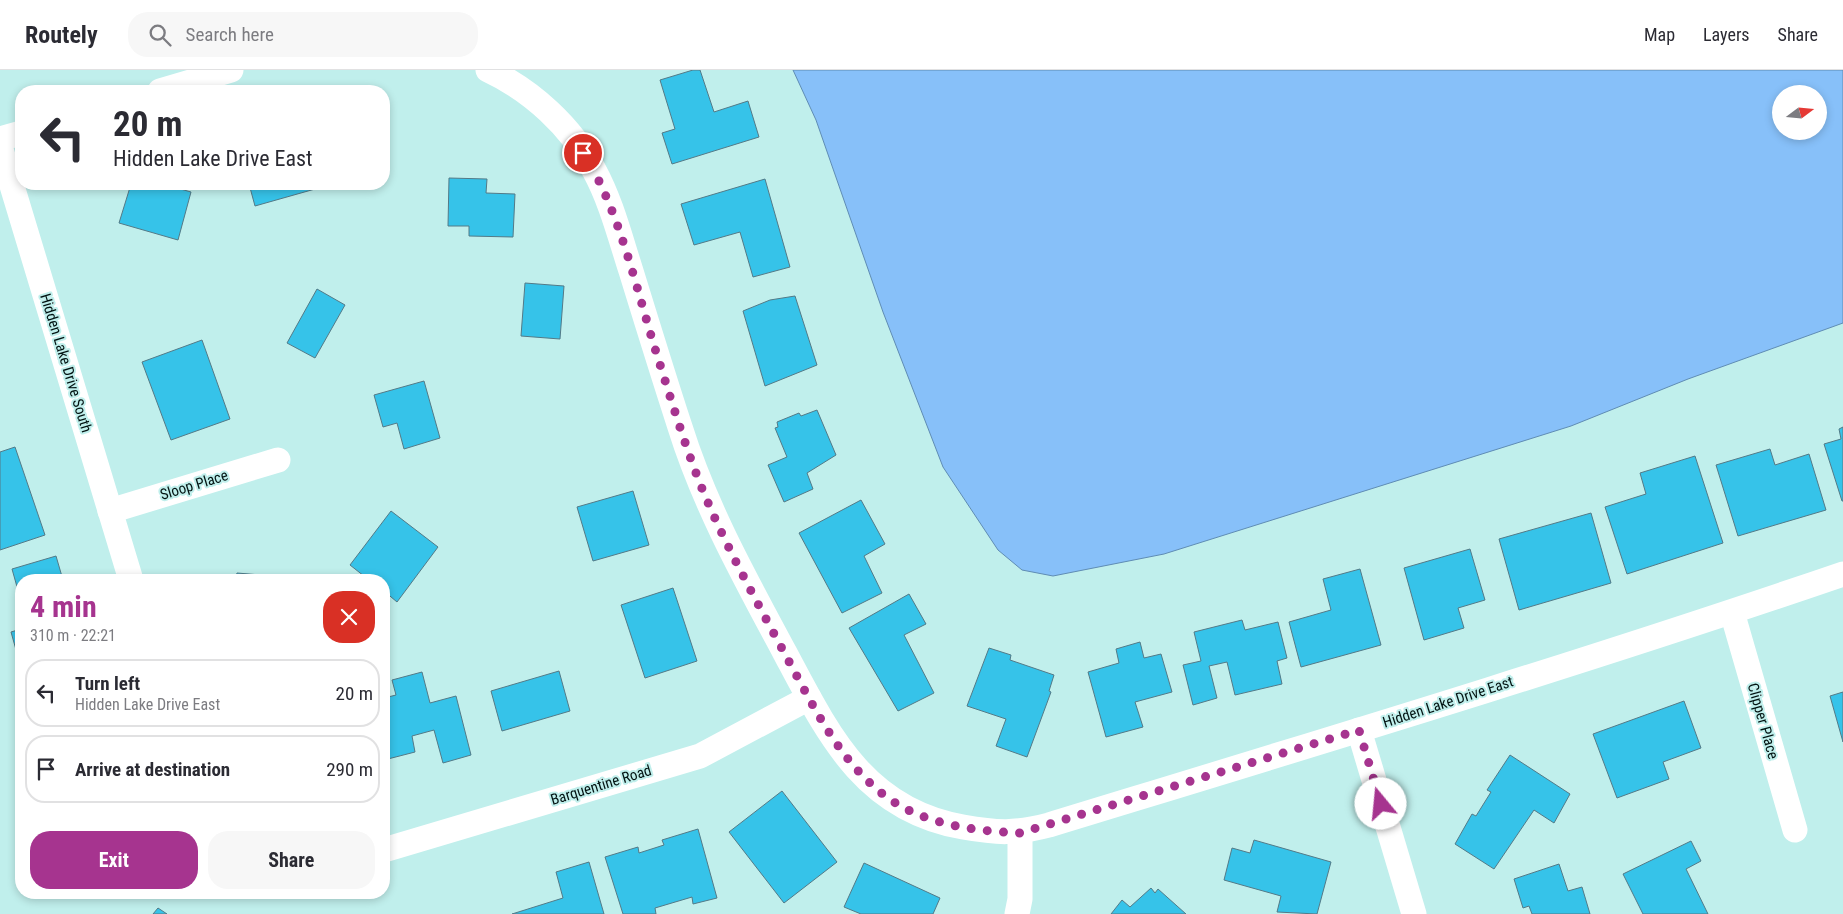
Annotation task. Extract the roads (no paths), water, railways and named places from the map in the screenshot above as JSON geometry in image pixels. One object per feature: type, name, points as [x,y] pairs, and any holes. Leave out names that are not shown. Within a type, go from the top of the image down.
[{"type":"street","points":[[180,85],[231,70]]},
{"type":"street","name":"Hidden Lake Drive East","points":[[488,70],[538,101],[573,137],[594,170],[613,215],[680,430],[729,548],[834,742],[862,777],[889,799],[918,814],[950,825],[984,831],[1020,833],[1359,730],[1732,612],[1843,574]]},
{"type":"street","points":[[0,139],[15,135]]},
{"type":"street","name":"Hidden Lake Drive South","points":[[0,146],[129,574]]},
{"type":"street","name":"Sloop Place","points":[[110,511],[278,460]]},
{"type":"street","name":"Clipper Place","points":[[1732,612],[1795,830]]},
{"type":"street","name":"Barquentine Road","points":[[390,848],[700,756],[809,698]]},
{"type":"street","points":[[1359,730],[1414,914]]},
{"type":"street","points":[[1017,914],[1020,898],[1020,833]]},
{"type":"water","points":[[793,70],[1843,70],[1843,323],[1688,379],[1571,426],[1164,554],[1053,576],[1022,570],[998,550],[943,467],[883,312],[816,120]]}]
